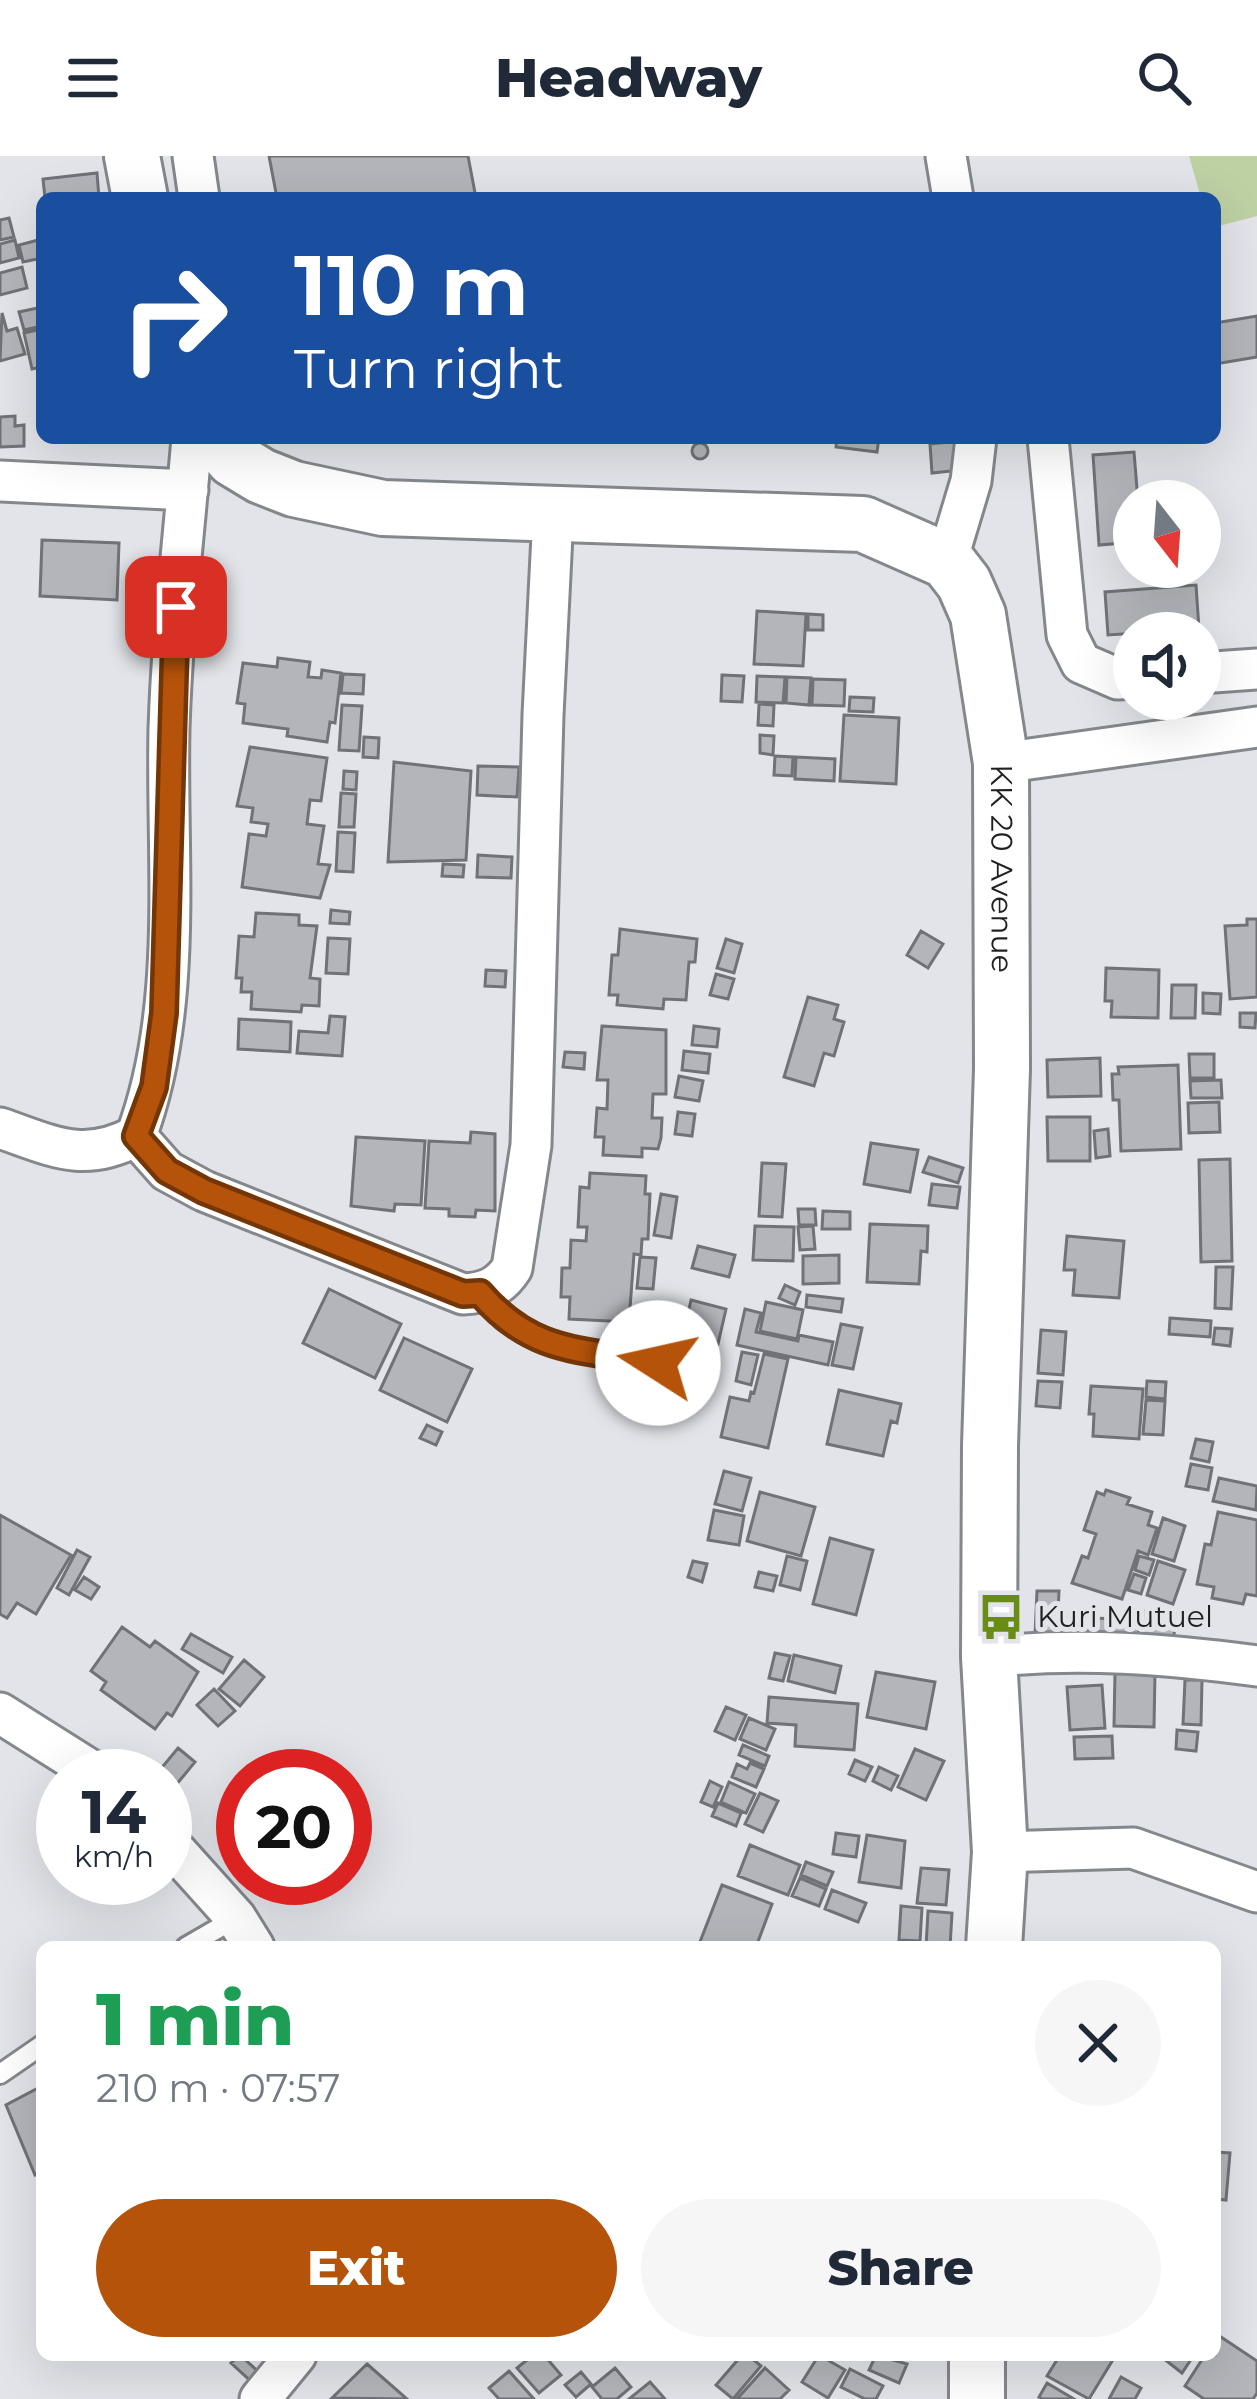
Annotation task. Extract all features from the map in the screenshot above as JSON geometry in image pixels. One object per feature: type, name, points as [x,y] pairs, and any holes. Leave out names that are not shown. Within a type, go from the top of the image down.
[{"type":"main road","points":[[132,156],[139,192]]},
{"type":"main road","points":[[220,444],[233,460],[293,489],[383,508],[863,524],[947,561]]},
{"type":"main road","name":"KK 20 Avenue","points":[[947,561],[964,583],[978,615],[1000,763],[1002,1069],[990,1446],[989,1657],[1000,1852],[994,1941]]},
{"type":"main road","points":[[977,2361],[977,2399]]},
{"type":"street","points":[[193,156],[198,192]]},
{"type":"street","points":[[946,156],[952,192]]},
{"type":"street","points":[[0,1128],[75,1153],[110,1149],[136,1136],[154,1087],[164,1013],[169,727],[178,566],[192,444]]},
{"type":"street","points":[[947,561],[970,482],[975,444]]},
{"type":"street","points":[[1049,444],[1067,634],[1081,663],[1113,677]]},
{"type":"street","points":[[0,481],[188,490]]},
{"type":"street","points":[[136,1136],[167,1171],[204,1191],[463,1294],[494,1288],[512,1268],[531,1145],[553,515]]},
{"type":"street","points":[[1221,672],[1257,669]]},
{"type":"street","points":[[1000,763],[1257,727]]},
{"type":"street","points":[[989,1657],[1051,1650],[1257,1666]]},
{"type":"street","points":[[0,1713],[57,1749]]},
{"type":"street","points":[[1000,1852],[1132,1848],[1257,1892]]},
{"type":"street","points":[[192,1870],[245,1932]]},
{"type":"street","points":[[260,2399],[291,2361]]},
{"type":"lane","points":[[480,1293],[503,1320],[538,1341],[698,1370]]},
{"type":"lane","points":[[210,1941],[245,1932]]},
{"type":"lane","points":[[0,2074],[36,2049]]},
{"type":"green space","points":[[1189,156],[1257,156],[1257,216],[1221,225],[1221,192],[1199,192]]},
{"type":"building","points":[[269,156],[468,156],[475,192],[276,192]]},
{"type":"building","points":[[97,173],[99,192],[44,192],[43,179]]},
{"type":"building","points":[[9,218],[14,237],[0,240],[0,220]]},
{"type":"building","points":[[15,240],[19,258],[0,263],[0,244]]},
{"type":"building","points":[[36,241],[36,259],[23,262],[19,245]]},
{"type":"building","points":[[22,267],[27,288],[0,295],[0,273]]},
{"type":"building","points":[[36,308],[36,327],[24,330],[19,312]]},
{"type":"building","points":[[2,313],[7,331],[17,328],[25,354],[0,361]]},
{"type":"building","points":[[1257,316],[1257,357],[1221,363],[1221,322]]},
{"type":"building","points":[[36,330],[36,368],[32,369],[24,333]]},
{"type":"building","points":[[15,416],[15,426],[24,425],[24,446],[0,447],[0,417]]},
{"type":"building","points":[[836,444],[878,444],[877,452]]},
{"type":"building","points":[[930,444],[959,444],[961,470],[932,473]]},
{"type":"building","points":[[694,445],[706,445],[706,457],[694,457]]},
{"type":"building","points":[[1134,452],[1136,480],[1113,480],[1113,544],[1099,545],[1093,455]]},
{"type":"building","points":[[42,540],[119,543],[117,600],[40,596]]},
{"type":"building","points":[[1196,588],[1198,612],[1113,612],[1113,635],[1108,635],[1105,592]]},
{"type":"building","points":[[757,611],[806,614],[803,666],[754,664]]},
{"type":"building","points":[[808,614],[823,615],[823,630],[808,630]]},
{"type":"building","points":[[278,658],[310,662],[308,677],[321,678],[322,670],[341,673],[335,723],[330,722],[327,742],[287,736],[288,729],[243,723],[245,704],[237,703],[243,663],[277,667]]},
{"type":"building","points":[[343,674],[364,675],[363,694],[341,693]]},
{"type":"building","points":[[722,675],[744,676],[742,702],[721,701]]},
{"type":"building","points":[[757,676],[785,677],[783,703],[756,702]]},
{"type":"building","points":[[787,677],[811,678],[809,705],[786,703]]},
{"type":"building","points":[[813,679],[845,680],[844,706],[812,705]]},
{"type":"building","points":[[850,697],[874,698],[873,712],[849,711]]},
{"type":"building","points":[[759,704],[774,705],[773,726],[758,725]]},
{"type":"building","points":[[342,705],[362,706],[359,751],[339,750]]},
{"type":"building","points":[[844,715],[899,718],[896,784],[840,781]]},
{"type":"building","points":[[760,735],[774,736],[773,755],[760,753]]},
{"type":"building","points":[[364,737],[379,738],[378,758],[363,757]]},
{"type":"building","points":[[250,747],[327,758],[321,801],[310,800],[307,824],[324,826],[318,864],[330,865],[320,898],[242,887],[249,834],[266,836],[268,824],[251,822],[253,808],[237,806]]},
{"type":"building","points":[[775,756],[793,757],[792,776],[774,775]]},
{"type":"building","points":[[796,757],[835,759],[834,781],[795,779]]},
{"type":"building","points":[[394,762],[471,771],[466,860],[388,862]]},
{"type":"building","points":[[478,766],[519,767],[517,797],[477,795]]},
{"type":"building","points":[[344,771],[357,772],[356,790],[343,789]]},
{"type":"building","points":[[341,793],[356,794],[354,827],[339,827]]},
{"type":"building","points":[[338,832],[355,833],[353,872],[336,871]]},
{"type":"building","points":[[478,855],[512,857],[511,878],[477,877]]},
{"type":"building","points":[[443,864],[464,865],[463,877],[442,876]]},
{"type":"building","points":[[331,910],[350,912],[349,924],[330,923]]},
{"type":"building","points":[[256,913],[299,915],[299,925],[317,926],[310,978],[320,979],[319,1006],[302,1005],[301,1012],[251,1009],[252,992],[241,992],[242,978],[236,978],[239,936],[254,937]]},
{"type":"building","points":[[1247,919],[1257,919],[1257,997],[1230,999],[1225,926],[1247,925]]},
{"type":"building","points":[[620,929],[697,939],[695,962],[689,962],[686,1000],[664,999],[663,1009],[617,1005],[618,995],[609,995],[612,955],[618,955]]},
{"type":"building","points":[[921,931],[943,944],[928,968],[907,955]]},
{"type":"building","points":[[328,938],[350,939],[348,974],[326,973]]},
{"type":"building","points":[[726,939],[742,944],[734,973],[717,968]]},
{"type":"building","points":[[1106,968],[1159,970],[1158,1018],[1111,1017],[1112,1001],[1105,1001]]},
{"type":"building","points":[[486,970],[506,971],[505,987],[485,986]]},
{"type":"building","points":[[716,974],[734,979],[728,999],[710,995]]},
{"type":"building","points":[[1172,985],[1196,985],[1195,1018],[1171,1018]]},
{"type":"building","points":[[1203,993],[1221,994],[1220,1014],[1203,1013]]},
{"type":"building","points":[[808,997],[838,1005],[834,1019],[844,1022],[834,1056],[824,1053],[814,1086],[784,1077]]},
{"type":"building","points":[[1240,1013],[1256,1013],[1255,1028],[1240,1027]]},
{"type":"building","points":[[330,1016],[345,1017],[342,1056],[297,1053],[299,1031],[328,1033]]},
{"type":"building","points":[[239,1019],[291,1022],[290,1052],[238,1049]]},
{"type":"building","points":[[602,1026],[666,1030],[666,1094],[653,1094],[652,1118],[662,1118],[661,1138],[658,1149],[642,1148],[642,1157],[603,1155],[604,1137],[595,1137],[597,1108],[607,1109],[608,1080],[597,1080]]},
{"type":"building","points":[[694,1026],[719,1029],[717,1047],[692,1045]]},
{"type":"building","points":[[684,1051],[710,1054],[708,1073],[682,1070]]},
{"type":"building","points":[[565,1052],[585,1053],[584,1069],[563,1067]]},
{"type":"building","points":[[1189,1054],[1214,1054],[1214,1078],[1190,1078]]},
{"type":"building","points":[[1100,1058],[1101,1096],[1048,1097],[1047,1060]]},
{"type":"building","points":[[1178,1065],[1181,1149],[1121,1151],[1119,1100],[1113,1100],[1112,1074],[1119,1074],[1118,1067]]},
{"type":"building","points":[[679,1076],[703,1081],[699,1101],[675,1097]]},
{"type":"building","points":[[1221,1080],[1222,1098],[1191,1098],[1190,1081]]},
{"type":"building","points":[[1219,1102],[1220,1132],[1189,1133],[1188,1103]]},
{"type":"building","points":[[678,1112],[695,1114],[692,1136],[675,1134]]},
{"type":"building","points":[[1047,1117],[1090,1117],[1090,1161],[1048,1161]]},
{"type":"building","points":[[1108,1129],[1110,1156],[1096,1158],[1094,1131]]},
{"type":"building","points":[[471,1132],[495,1134],[495,1211],[476,1210],[475,1217],[449,1216],[449,1209],[425,1208],[429,1141],[470,1143]]},
{"type":"building","points":[[356,1137],[425,1141],[421,1205],[395,1204],[394,1211],[351,1206]]},
{"type":"building","points":[[871,1143],[918,1150],[910,1192],[864,1184]]},
{"type":"building","points":[[929,1157],[963,1168],[958,1183],[923,1172]]},
{"type":"building","points":[[1230,1159],[1232,1261],[1201,1262],[1199,1160]]},
{"type":"building","points":[[762,1163],[786,1164],[782,1217],[759,1216]]},
{"type":"building","points":[[590,1173],[646,1176],[648,1239],[642,1239],[641,1255],[634,1254],[629,1322],[569,1319],[570,1297],[561,1297],[562,1268],[570,1268],[571,1240],[586,1241],[587,1227],[578,1227],[580,1187],[589,1188]]},
{"type":"building","points":[[932,1184],[960,1187],[957,1208],[929,1205]]},
{"type":"building","points":[[661,1194],[677,1197],[671,1238],[654,1235]]},
{"type":"building","points":[[798,1209],[815,1209],[816,1225],[799,1225]]},
{"type":"building","points":[[823,1211],[850,1212],[850,1229],[822,1229]]},
{"type":"building","points":[[870,1224],[928,1226],[919,1284],[867,1282]]},
{"type":"building","points":[[755,1226],[794,1227],[793,1261],[753,1260]]},
{"type":"building","points":[[813,1226],[815,1249],[800,1250],[798,1227]]},
{"type":"building","points":[[1067,1236],[1124,1241],[1119,1298],[1073,1295],[1075,1270],[1064,1270]]},
{"type":"building","points":[[698,1246],[735,1255],[729,1277],[692,1268]]},
{"type":"building","points":[[839,1255],[839,1283],[803,1284],[803,1256]]},
{"type":"building","points":[[640,1257],[656,1258],[653,1289],[637,1288]]},
{"type":"building","points":[[1216,1267],[1233,1267],[1231,1309],[1215,1308]]},
{"type":"building","points":[[785,1285],[800,1292],[795,1305],[779,1298]]},
{"type":"building","points":[[329,1289],[401,1324],[375,1378],[303,1343]]},
{"type":"building","points":[[807,1295],[843,1299],[841,1312],[806,1307]]},
{"type":"building","points":[[691,1300],[726,1309],[718,1344],[683,1336]]},
{"type":"building","points":[[766,1302],[803,1310],[797,1339],[760,1331]]},
{"type":"building","points":[[745,1309],[761,1313],[756,1332],[833,1342],[828,1365],[737,1345]]},
{"type":"building","points":[[1170,1318],[1211,1321],[1210,1337],[1169,1334]]},
{"type":"building","points":[[841,1324],[862,1328],[853,1369],[832,1365]]},
{"type":"building","points":[[636,1328],[646,1330],[642,1347],[622,1342],[624,1334],[634,1336]]},
{"type":"building","points":[[1215,1328],[1232,1329],[1230,1346],[1213,1344]]},
{"type":"building","points":[[1041,1330],[1066,1332],[1063,1375],[1038,1373]]},
{"type":"building","points":[[404,1338],[472,1369],[447,1422],[380,1390]]},
{"type":"building","points":[[742,1352],[758,1355],[751,1385],[736,1381]]},
{"type":"building","points":[[764,1354],[788,1359],[768,1448],[721,1437],[730,1397],[749,1401]]},
{"type":"building","points":[[1038,1381],[1062,1382],[1060,1408],[1036,1406]]},
{"type":"building","points":[[1147,1381],[1166,1382],[1165,1399],[1146,1397]]},
{"type":"building","points":[[1091,1386],[1143,1389],[1139,1439],[1093,1436]]},
{"type":"building","points":[[839,1390],[901,1404],[897,1423],[891,1421],[883,1456],[827,1444]]},
{"type":"building","points":[[1146,1400],[1165,1401],[1163,1435],[1143,1434]]},
{"type":"building","points":[[427,1425],[442,1432],[436,1445],[420,1438]]},
{"type":"building","points":[[1196,1439],[1213,1442],[1209,1462],[1191,1458]]},
{"type":"building","points":[[1191,1464],[1212,1468],[1208,1490],[1186,1486]]},
{"type":"building","points":[[724,1471],[751,1478],[742,1511],[715,1504]]},
{"type":"building","points":[[1219,1478],[1257,1486],[1256,1510],[1213,1501]]},
{"type":"building","points":[[1106,1490],[1152,1512],[1148,1525],[1157,1528],[1148,1555],[1138,1551],[1122,1599],[1072,1583],[1096,1534],[1084,1530],[1097,1492],[1104,1495]]},
{"type":"building","points":[[760,1492],[815,1507],[801,1556],[747,1541]]},
{"type":"building","points":[[714,1510],[744,1516],[739,1545],[708,1540]]},
{"type":"building","points":[[1218,1512],[1257,1520],[1257,1596],[1246,1594],[1243,1604],[1212,1598],[1214,1587],[1197,1584]]},
{"type":"building","points":[[0,1515],[71,1555],[36,1614],[17,1603],[7,1618],[0,1614]]},
{"type":"building","points":[[1163,1518],[1185,1526],[1174,1561],[1152,1554]]},
{"type":"building","points":[[830,1538],[873,1550],[856,1615],[813,1604]]},
{"type":"building","points":[[77,1550],[90,1557],[69,1595],[57,1588]]},
{"type":"building","points":[[787,1556],[807,1561],[800,1590],[780,1585]]},
{"type":"building","points":[[1139,1556],[1154,1560],[1149,1575],[1135,1570]]},
{"type":"building","points":[[693,1561],[707,1564],[702,1582],[688,1577]]},
{"type":"building","points":[[1158,1561],[1185,1570],[1173,1604],[1147,1595]]},
{"type":"building","points":[[759,1572],[777,1576],[773,1591],[755,1587]]},
{"type":"building","points":[[1134,1574],[1146,1578],[1141,1594],[1128,1590]]},
{"type":"building","points":[[84,1577],[99,1587],[91,1599],[75,1590]]},
{"type":"building","points":[[1037,1591],[1059,1591],[1057,1636],[1035,1635]]},
{"type":"building","points":[[1144,1611],[1175,1613],[1174,1638],[1143,1637]]},
{"type":"building","points":[[1065,1616],[1089,1617],[1088,1638],[1064,1637]]},
{"type":"building","points":[[1093,1618],[1139,1620],[1138,1642],[1092,1640]]},
{"type":"building","points":[[122,1627],[150,1647],[155,1641],[198,1672],[172,1716],[167,1713],[155,1729],[101,1690],[106,1682],[91,1671]]},
{"type":"building","points":[[191,1634],[232,1657],[223,1673],[182,1649]]},
{"type":"building","points":[[775,1653],[790,1656],[783,1681],[769,1678]]},
{"type":"building","points":[[794,1655],[841,1666],[835,1693],[788,1681]]},
{"type":"building","points":[[244,1660],[264,1677],[240,1706],[219,1689]]},
{"type":"building","points":[[876,1672],[935,1682],[926,1729],[867,1717]]},
{"type":"building","points":[[1115,1672],[1155,1672],[1154,1727],[1114,1726]]},
{"type":"building","points":[[1185,1680],[1202,1680],[1201,1725],[1183,1724]]},
{"type":"building","points":[[1102,1685],[1105,1728],[1070,1730],[1067,1687]]},
{"type":"building","points":[[214,1689],[235,1711],[218,1726],[197,1705]]},
{"type":"building","points":[[769,1697],[858,1704],[854,1750],[795,1746],[796,1725],[767,1723]]},
{"type":"building","points":[[726,1707],[746,1715],[735,1740],[715,1731]]},
{"type":"building","points":[[749,1718],[775,1729],[766,1750],[740,1739]]},
{"type":"building","points":[[1177,1730],[1198,1732],[1196,1751],[1176,1749]]},
{"type":"building","points":[[1112,1736],[1113,1758],[1075,1759],[1074,1737]]},
{"type":"building","points":[[743,1745],[769,1756],[765,1766],[739,1755]]},
{"type":"building","points":[[915,1749],[944,1761],[926,1800],[898,1787]]},
{"type":"building","points":[[855,1760],[872,1767],[865,1781],[849,1774]]},
{"type":"building","points":[[750,1763],[764,1769],[756,1787],[732,1777],[737,1764],[747,1769]]},
{"type":"building","points":[[879,1767],[898,1776],[891,1790],[873,1781]]},
{"type":"building","points":[[710,1781],[722,1787],[713,1807],[701,1802]]},
{"type":"building","points":[[729,1782],[755,1794],[746,1813],[721,1802]]},
{"type":"building","points":[[760,1793],[778,1801],[763,1832],[745,1824]]},
{"type":"building","points":[[718,1803],[741,1813],[736,1826],[712,1816]]},
{"type":"building","points":[[836,1833],[859,1836],[856,1857],[833,1854]]},
{"type":"building","points":[[867,1835],[905,1841],[901,1888],[859,1882]]},
{"type":"building","points":[[750,1845],[800,1865],[788,1895],[738,1876]]},
{"type":"building","points":[[806,1862],[833,1872],[827,1886],[801,1875]]},
{"type":"building","points":[[921,1868],[949,1870],[946,1905],[917,1903]]},
{"type":"building","points":[[800,1878],[826,1889],[819,1906],[792,1896]]},
{"type":"building","points":[[722,1885],[772,1904],[758,1941],[700,1941]]},
{"type":"building","points":[[832,1890],[866,1903],[858,1922],[825,1909]]},
{"type":"building","points":[[901,1906],[922,1908],[920,1941],[899,1940]]},
{"type":"building","points":[[928,1911],[952,1913],[950,1941],[926,1941]]},
{"type":"building","points":[[36,2089],[35,2175],[6,2105]]},
{"type":"building","points":[[1221,2152],[1230,2153],[1226,2200],[1221,2200]]},
{"type":"building","points":[[1221,2337],[1257,2361],[1253,2399],[1204,2399],[1185,2386],[1201,2361],[1221,2361]]},
{"type":"building","points":[[247,2361],[262,2375],[254,2384],[231,2363]]},
{"type":"building","points":[[526,2361],[549,2361],[561,2375],[539,2393],[517,2368]]},
{"type":"building","points":[[737,2361],[755,2361],[761,2366],[733,2399],[716,2385]]},
{"type":"building","points":[[815,2361],[829,2361],[845,2370],[828,2398],[802,2382]]},
{"type":"building","points":[[873,2361],[907,2364],[899,2383],[869,2370]]},
{"type":"building","points":[[1056,2361],[1112,2361],[1089,2399],[1047,2376]]},
{"type":"building","points":[[1167,2361],[1190,2361],[1182,2373]]},
{"type":"building","points":[[367,2364],[407,2399],[332,2398]]},
{"type":"building","points":[[615,2368],[631,2387],[617,2399],[602,2399],[592,2387]]},
{"type":"building","points":[[765,2368],[789,2390],[780,2399],[737,2399]]},
{"type":"building","points":[[850,2369],[883,2386],[876,2399],[841,2387]]},
{"type":"building","points":[[509,2371],[534,2399],[499,2399],[489,2388]]},
{"type":"building","points":[[581,2372],[591,2384],[576,2397],[565,2385]]},
{"type":"building","points":[[1121,2377],[1141,2388],[1135,2399],[1109,2399]]},
{"type":"building","points":[[650,2382],[665,2399],[629,2399]]},
{"type":"building","points":[[1047,2383],[1074,2399],[1039,2397]]},
{"type":"place","name":"Kuri Mutuel","points":[[1001,1617]]},
{"type":"route","points":[[176,607],[164,1013],[154,1087],[136,1136],[167,1171],[204,1191],[463,1294],[480,1293],[503,1320],[538,1341],[658,1363]]}]
